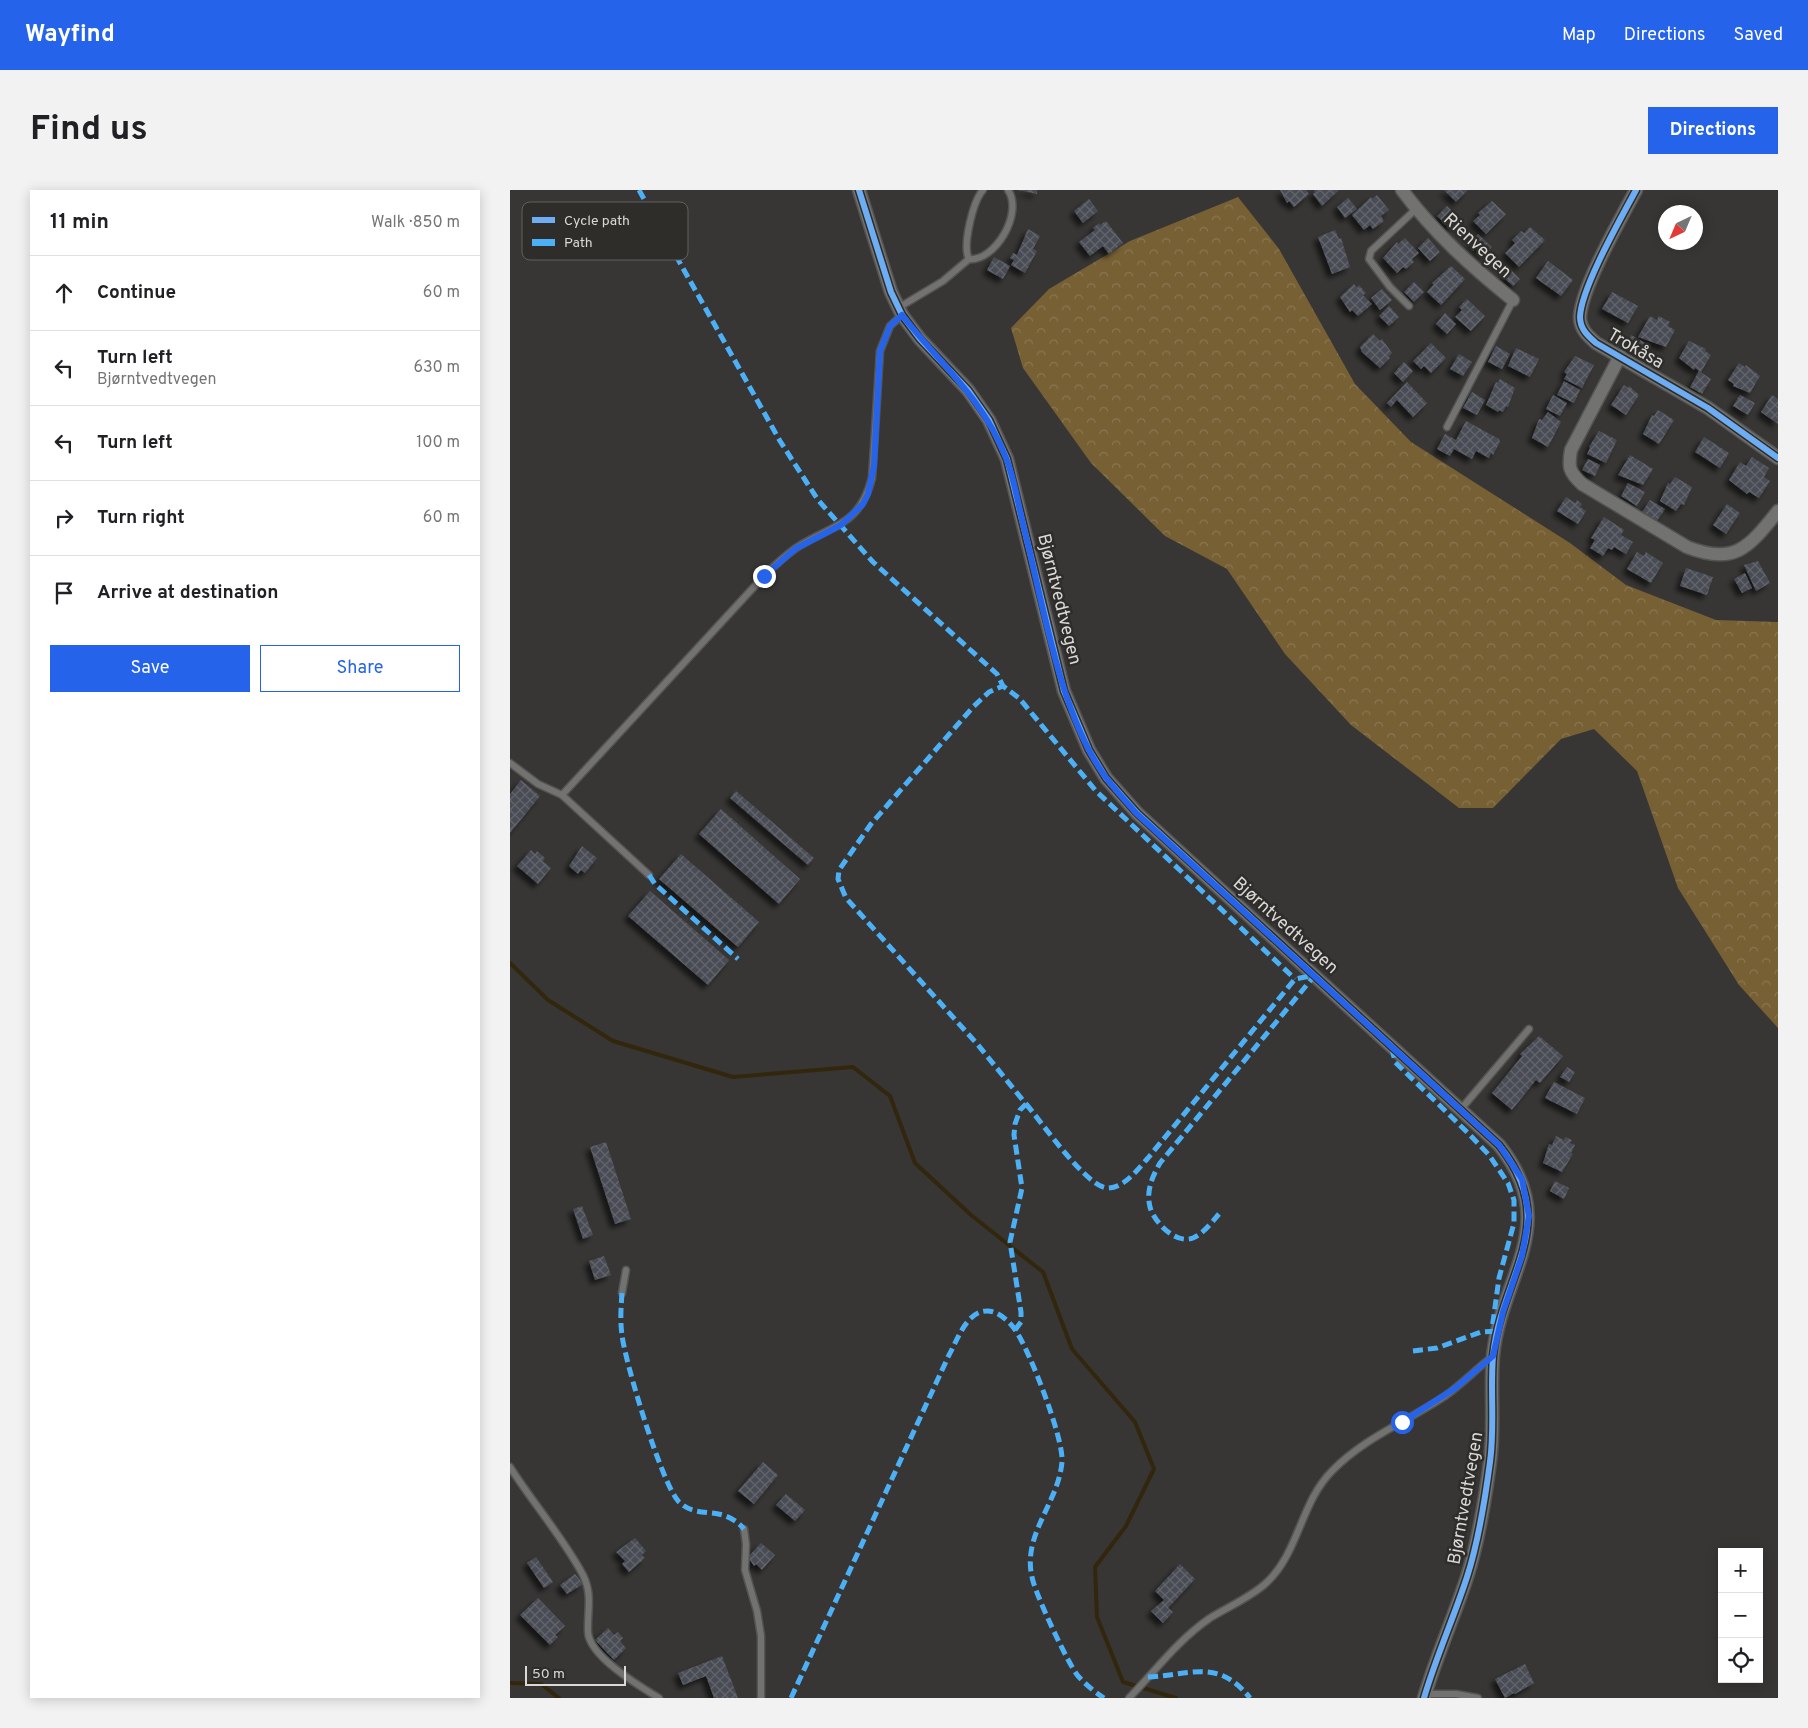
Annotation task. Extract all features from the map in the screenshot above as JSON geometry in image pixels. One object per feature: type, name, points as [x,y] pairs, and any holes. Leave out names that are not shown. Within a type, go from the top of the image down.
[{"type":"street","name":"Bjørntvedtvegen","points":[[859,190],[900,311],[920,339],[968,390],[989,420],[1007,459],[1064,691],[1090,750],[1106,778],[1136,813],[1499,1145],[1511,1160],[1522,1179],[1529,1216],[1522,1256],[1503,1312],[1493,1356],[1491,1461],[1468,1574],[1425,1696]]},
{"type":"street","name":"Rienvegen","points":[[1402,190],[1416,209],[1455,251],[1513,300]]},
{"type":"street","name":"Trokåsa","points":[[1636,190],[1593,275],[1580,317],[1582,329],[1596,343],[1708,408],[1778,458]]},
{"type":"street","name":"Trokåsa","points":[[1620,356],[1571,450],[1568,466],[1572,475],[1582,484],[1687,547],[1705,554],[1723,556],[1739,552],[1755,539],[1778,511]]},
{"type":"lane","points":[[969,259],[966,248],[970,225],[975,205],[983,190]]},
{"type":"lane","points":[[562,794],[764,576],[795,549],[841,525],[863,504],[868,494],[874,466],[880,351],[890,326],[900,311],[943,281],[969,259],[973,259],[990,250],[1005,233],[1011,222],[1014,207],[1014,201],[1008,190]]},
{"type":"lane","points":[[1409,306],[1386,282],[1369,259],[1370,251],[1416,209]]},
{"type":"lane","points":[[1447,427],[1513,300]]},
{"type":"lane","points":[[510,763],[538,784],[562,794],[649,875]]},
{"type":"lane","points":[[1461,1109],[1529,1030]]},
{"type":"lane","points":[[622,1293],[626,1270]]},
{"type":"lane","points":[[1129,1698],[1165,1656],[1186,1637],[1210,1618],[1266,1584],[1286,1558],[1316,1492],[1331,1472],[1353,1451],[1454,1389],[1493,1356]]},
{"type":"lane","points":[[510,1467],[584,1577],[590,1603],[588,1634],[594,1648],[625,1675],[658,1698]]},
{"type":"lane","points":[[744,1529],[746,1544],[744,1570],[757,1611],[761,1636],[761,1698]]},
{"type":"lane","points":[[1425,1696],[1456,1694],[1478,1698]]},
{"type":"green space","points":[[1238,197],[1279,249],[1355,384],[1411,442],[1570,543],[1626,585],[1716,620],[1778,622],[1778,1028],[1739,985],[1678,888],[1637,771],[1594,729],[1561,739],[1493,808],[1459,808],[1351,725],[1285,654],[1227,569],[1165,536],[1091,463],[1023,368],[1011,328],[1049,289],[1130,241]]},
{"type":"building","points":[[1018,190],[1037,190],[1037,194]]},
{"type":"building","points":[[1280,190],[1306,190],[1309,194],[1294,207],[1289,201],[1287,203]]},
{"type":"building","points":[[1314,190],[1339,190],[1322,206],[1313,194]]},
{"type":"building","points":[[1444,190],[1468,190],[1456,202]]},
{"type":"building","points":[[1377,195],[1389,210],[1381,216],[1384,221],[1373,229],[1370,225],[1364,230],[1352,215],[1371,197],[1372,199]]},
{"type":"building","points":[[1348,198],[1357,209],[1345,218],[1337,207]]},
{"type":"building","points":[[1089,199],[1098,211],[1083,223],[1074,211]]},
{"type":"building","points":[[1492,201],[1506,214],[1486,234],[1473,221],[1480,215],[1478,213]]},
{"type":"building","points":[[1447,206],[1459,218],[1450,228],[1437,216]]},
{"type":"building","points":[[1106,221],[1123,243],[1109,254],[1103,246],[1090,256],[1079,242],[1095,230],[1093,228],[1099,223],[1100,225]]},
{"type":"building","points":[[1530,227],[1545,240],[1519,267],[1505,253],[1515,243],[1512,240],[1521,231],[1524,233]]},
{"type":"building","points":[[1028,229],[1040,236],[1033,249],[1037,251],[1025,273],[1011,265],[1014,260],[1010,258],[1013,253],[1017,255]]},
{"type":"building","points":[[1335,230],[1339,239],[1341,238],[1350,267],[1332,274],[1318,237]]},
{"type":"building","points":[[1478,234],[1492,247],[1484,255],[1471,242]]},
{"type":"building","points":[[1405,238],[1419,253],[1412,259],[1414,262],[1406,269],[1403,267],[1397,273],[1383,258],[1397,242],[1398,244]]},
{"type":"building","points":[[1428,238],[1440,252],[1430,261],[1418,248]]},
{"type":"building","points":[[994,257],[1010,266],[1003,279],[987,270]]},
{"type":"building","points":[[1548,261],[1573,280],[1561,296],[1536,278]]},
{"type":"building","points":[[1451,266],[1465,279],[1441,305],[1427,292],[1434,284],[1432,283]]},
{"type":"building","points":[[1510,269],[1520,279],[1513,286],[1503,277]]},
{"type":"building","points":[[1414,282],[1424,292],[1414,302],[1404,292]]},
{"type":"building","points":[[1354,284],[1357,288],[1359,285],[1366,293],[1363,295],[1372,304],[1358,316],[1352,310],[1350,312],[1340,297]]},
{"type":"building","points":[[1382,289],[1392,300],[1380,310],[1371,298]]},
{"type":"building","points":[[1612,292],[1638,306],[1628,323],[1602,309]]},
{"type":"building","points":[[1467,299],[1485,316],[1471,331],[1455,317],[1462,310],[1459,307]]},
{"type":"building","points":[[1389,306],[1399,317],[1389,326],[1379,316]]},
{"type":"building","points":[[1445,313],[1456,324],[1447,334],[1436,324]]},
{"type":"building","points":[[1650,316],[1657,320],[1659,316],[1670,322],[1668,326],[1675,330],[1666,347],[1638,337]]},
{"type":"building","points":[[1373,334],[1380,341],[1382,339],[1392,353],[1389,356],[1390,358],[1380,368],[1362,352],[1360,347]]},
{"type":"building","points":[[1631,335],[1647,344],[1640,358],[1624,349]]},
{"type":"building","points":[[1689,341],[1706,349],[1705,351],[1711,355],[1701,372],[1695,368],[1694,370],[1679,358]]},
{"type":"building","points":[[1431,343],[1446,358],[1431,373],[1424,366],[1421,369],[1413,361]]},
{"type":"building","points":[[1496,346],[1510,354],[1502,369],[1488,362]]},
{"type":"building","points":[[1516,348],[1539,359],[1530,377],[1508,366]]},
{"type":"building","points":[[1459,354],[1472,362],[1463,376],[1450,369]]},
{"type":"building","points":[[1575,356],[1594,365],[1582,388],[1564,379],[1567,374],[1564,372]]},
{"type":"building","points":[[1404,362],[1413,371],[1403,382],[1394,373]]},
{"type":"building","points":[[1739,363],[1745,367],[1746,365],[1760,376],[1750,393],[1733,386],[1734,384],[1728,380]]},
{"type":"building","points":[[1699,371],[1711,379],[1702,394],[1690,387]]},
{"type":"building","points":[[1500,379],[1515,388],[1508,407],[1506,406],[1503,412],[1499,410],[1498,412],[1486,405],[1496,382],[1498,383]]},
{"type":"building","points":[[1564,381],[1580,390],[1574,403],[1557,395]]},
{"type":"building","points":[[1407,382],[1427,403],[1413,417],[1397,400],[1391,407],[1387,403]]},
{"type":"building","points":[[1624,385],[1628,388],[1629,386],[1639,395],[1626,415],[1611,405]]},
{"type":"building","points":[[1472,392],[1485,400],[1477,415],[1463,408]]},
{"type":"building","points":[[1553,395],[1567,403],[1560,416],[1546,409]]},
{"type":"building","points":[[1740,395],[1755,403],[1748,415],[1733,406]]},
{"type":"building","points":[[1772,395],[1778,399],[1778,424],[1761,412]]},
{"type":"building","points":[[1658,410],[1674,420],[1659,444],[1643,434],[1652,415],[1654,416]]},
{"type":"building","points":[[1548,412],[1561,422],[1548,447],[1532,438],[1539,419],[1542,420]]},
{"type":"building","points":[[1466,421],[1499,439],[1500,442],[1493,455],[1491,453],[1489,458],[1476,451],[1472,459],[1454,449],[1450,456],[1437,449],[1445,434],[1456,440]]},
{"type":"building","points":[[1599,431],[1617,440],[1606,463],[1587,454]]},
{"type":"building","points":[[1704,437],[1729,453],[1720,468],[1695,452]]},
{"type":"building","points":[[1630,455],[1653,469],[1643,485],[1618,475]]},
{"type":"building","points":[[1752,457],[1769,468],[1764,477],[1770,481],[1759,498],[1749,492],[1747,494],[1729,480],[1740,462],[1746,466]]},
{"type":"building","points":[[1588,459],[1600,465],[1595,476],[1582,470]]},
{"type":"building","points":[[1675,477],[1692,487],[1684,505],[1681,504],[1676,511],[1660,501],[1668,483],[1670,484]]},
{"type":"building","points":[[1628,483],[1645,492],[1637,506],[1621,496]]},
{"type":"building","points":[[1566,497],[1575,503],[1577,500],[1582,504],[1580,507],[1586,511],[1578,524],[1557,511]]},
{"type":"building","points":[[1650,500],[1665,509],[1657,521],[1642,512]]},
{"type":"building","points":[[1727,504],[1740,513],[1726,534],[1713,525]]},
{"type":"building","points":[[1604,517],[1624,530],[1621,535],[1633,542],[1626,554],[1614,547],[1612,550],[1608,548],[1603,556],[1590,548],[1595,540],[1591,538]]},
{"type":"building","points":[[1637,552],[1644,556],[1646,552],[1663,563],[1651,583],[1627,569]]},
{"type":"building","points":[[1758,561],[1770,583],[1756,591],[1744,565]]},
{"type":"building","points":[[1686,568],[1713,577],[1707,595],[1680,586]]},
{"type":"building","points":[[1745,573],[1752,588],[1742,593],[1734,579]]},
{"type":"building","points":[[521,780],[540,796],[510,833],[510,794]]},
{"type":"building","points":[[736,791],[814,858],[808,865],[730,798]]},
{"type":"building","points":[[721,809],[800,879],[779,904],[699,834]]},
{"type":"building","points":[[582,846],[597,858],[585,873],[581,870],[578,874],[569,866]]},
{"type":"building","points":[[531,850],[535,854],[537,851],[545,858],[543,861],[551,868],[538,884],[517,866]]},
{"type":"building","points":[[681,854],[759,922],[738,947],[659,879]]},
{"type":"building","points":[[650,891],[729,960],[708,985],[628,916]]},
{"type":"building","points":[[1539,1036],[1563,1056],[1540,1083],[1536,1080],[1512,1110],[1492,1093],[1522,1056],[1520,1054]]},
{"type":"building","points":[[1567,1067],[1575,1072],[1569,1082],[1560,1077]]},
{"type":"building","points":[[1554,1082],[1585,1098],[1577,1114],[1545,1098]]},
{"type":"building","points":[[1556,1136],[1564,1140],[1565,1137],[1572,1140],[1570,1143],[1575,1145],[1571,1153],[1573,1154],[1562,1172],[1543,1163],[1549,1144],[1552,1145]]},
{"type":"building","points":[[606,1142],[631,1219],[615,1224],[590,1147]]},
{"type":"building","points":[[1555,1181],[1569,1188],[1564,1199],[1550,1191]]},
{"type":"building","points":[[582,1206],[593,1235],[583,1239],[573,1209]]},
{"type":"building","points":[[604,1256],[611,1275],[595,1280],[589,1261]]},
{"type":"building","points":[[763,1462],[778,1475],[754,1504],[738,1491]]},
{"type":"building","points":[[786,1494],[805,1510],[795,1521],[776,1505]]},
{"type":"building","points":[[635,1538],[646,1551],[642,1555],[645,1558],[629,1572],[622,1564],[625,1561],[616,1552]]},
{"type":"building","points":[[761,1543],[775,1555],[762,1570],[756,1564],[754,1566],[748,1557]]},
{"type":"building","points":[[536,1557],[553,1582],[544,1588],[527,1563]]},
{"type":"building","points":[[1180,1564],[1195,1579],[1168,1608],[1173,1612],[1163,1623],[1151,1611],[1164,1600],[1155,1591]]},
{"type":"building","points":[[575,1574],[583,1584],[567,1594],[560,1585]]},
{"type":"building","points":[[538,1598],[565,1626],[555,1635],[558,1637],[550,1645],[520,1615]]},
{"type":"building","points":[[608,1628],[614,1635],[618,1632],[623,1638],[620,1641],[626,1648],[614,1660],[595,1640]]},
{"type":"building","points":[[722,1656],[738,1698],[714,1698],[706,1676],[683,1685],[678,1673]]},
{"type":"building","points":[[1525,1664],[1534,1683],[1505,1698],[1495,1679]]},
{"type":"waterway","points":[[510,963],[548,1000],[613,1041],[733,1077],[853,1067],[890,1096],[915,1163],[971,1215],[1043,1272],[1072,1349],[1135,1422],[1154,1469],[1126,1526],[1095,1567],[1097,1617],[1123,1682],[1176,1698]]},
{"type":"waterway","points":[[510,1683],[541,1684],[559,1698]]},
{"type":"marked path","points":[[639,190],[646,202]]},
{"type":"marked path","points":[[678,260],[780,441],[818,500],[873,562],[997,674],[1003,686]]},
{"type":"marked path","points":[[1015,1330],[1021,1322],[1021,1312],[1010,1242],[1022,1188],[1014,1135],[1015,1124],[1020,1110],[1026,1104],[978,1045],[846,898],[838,879],[839,870],[871,824],[973,707],[989,692],[1003,686],[1019,698],[1096,791],[1295,979]]},
{"type":"marked path","points":[[649,875],[655,884],[738,959]]},
{"type":"marked path","points":[[1026,1104],[1077,1167],[1100,1186],[1115,1187],[1131,1177],[1148,1158],[1295,979],[1315,975]]},
{"type":"marked path","points":[[1219,1214],[1204,1231],[1193,1238],[1186,1239],[1173,1235],[1161,1225],[1152,1213],[1149,1201],[1152,1179],[1160,1163],[1315,975]]},
{"type":"marked path","points":[[1392,1048],[1395,1062],[1489,1155],[1508,1183],[1514,1200],[1514,1223],[1499,1278],[1492,1329]]},
{"type":"marked path","points":[[622,1293],[621,1330],[630,1370],[654,1449],[672,1491],[679,1502],[687,1508],[694,1511],[727,1516],[744,1529]]},
{"type":"marked path","points":[[791,1698],[959,1335],[973,1316],[986,1311],[995,1312],[1007,1320],[1022,1342],[1045,1396],[1058,1435],[1061,1451],[1062,1462],[1059,1478],[1031,1549],[1030,1565],[1033,1581],[1053,1630],[1073,1669],[1084,1682],[1104,1698]]},
{"type":"marked path","points":[[1413,1351],[1437,1348],[1481,1332],[1498,1331]]},
{"type":"marked path","points":[[1148,1677],[1191,1672],[1215,1673],[1227,1678],[1250,1698]]},
{"type":"cycle path","points":[[859,190],[891,292],[902,315],[920,339],[968,390],[989,420],[1007,459],[1064,691],[1089,750],[1106,778],[1137,813],[1499,1145],[1517,1174],[1526,1200],[1527,1225],[1523,1250],[1498,1327],[1493,1356],[1491,1449],[1481,1520],[1467,1577],[1424,1698]]},
{"type":"cycle path","points":[[1636,190],[1594,271],[1587,289],[1580,317],[1583,329],[1596,343],[1708,408],[1778,458]]},
{"type":"route","points":[[764,576],[795,549],[841,525],[855,514],[863,504],[868,494],[874,466],[880,351],[884,336],[890,326],[902,315],[920,339],[968,390],[989,420],[1007,459],[1064,691],[1090,750],[1106,778],[1136,813],[1499,1145],[1511,1160],[1522,1179],[1529,1216],[1527,1234],[1522,1256],[1503,1312],[1493,1356],[1454,1389],[1402,1422]]}]
